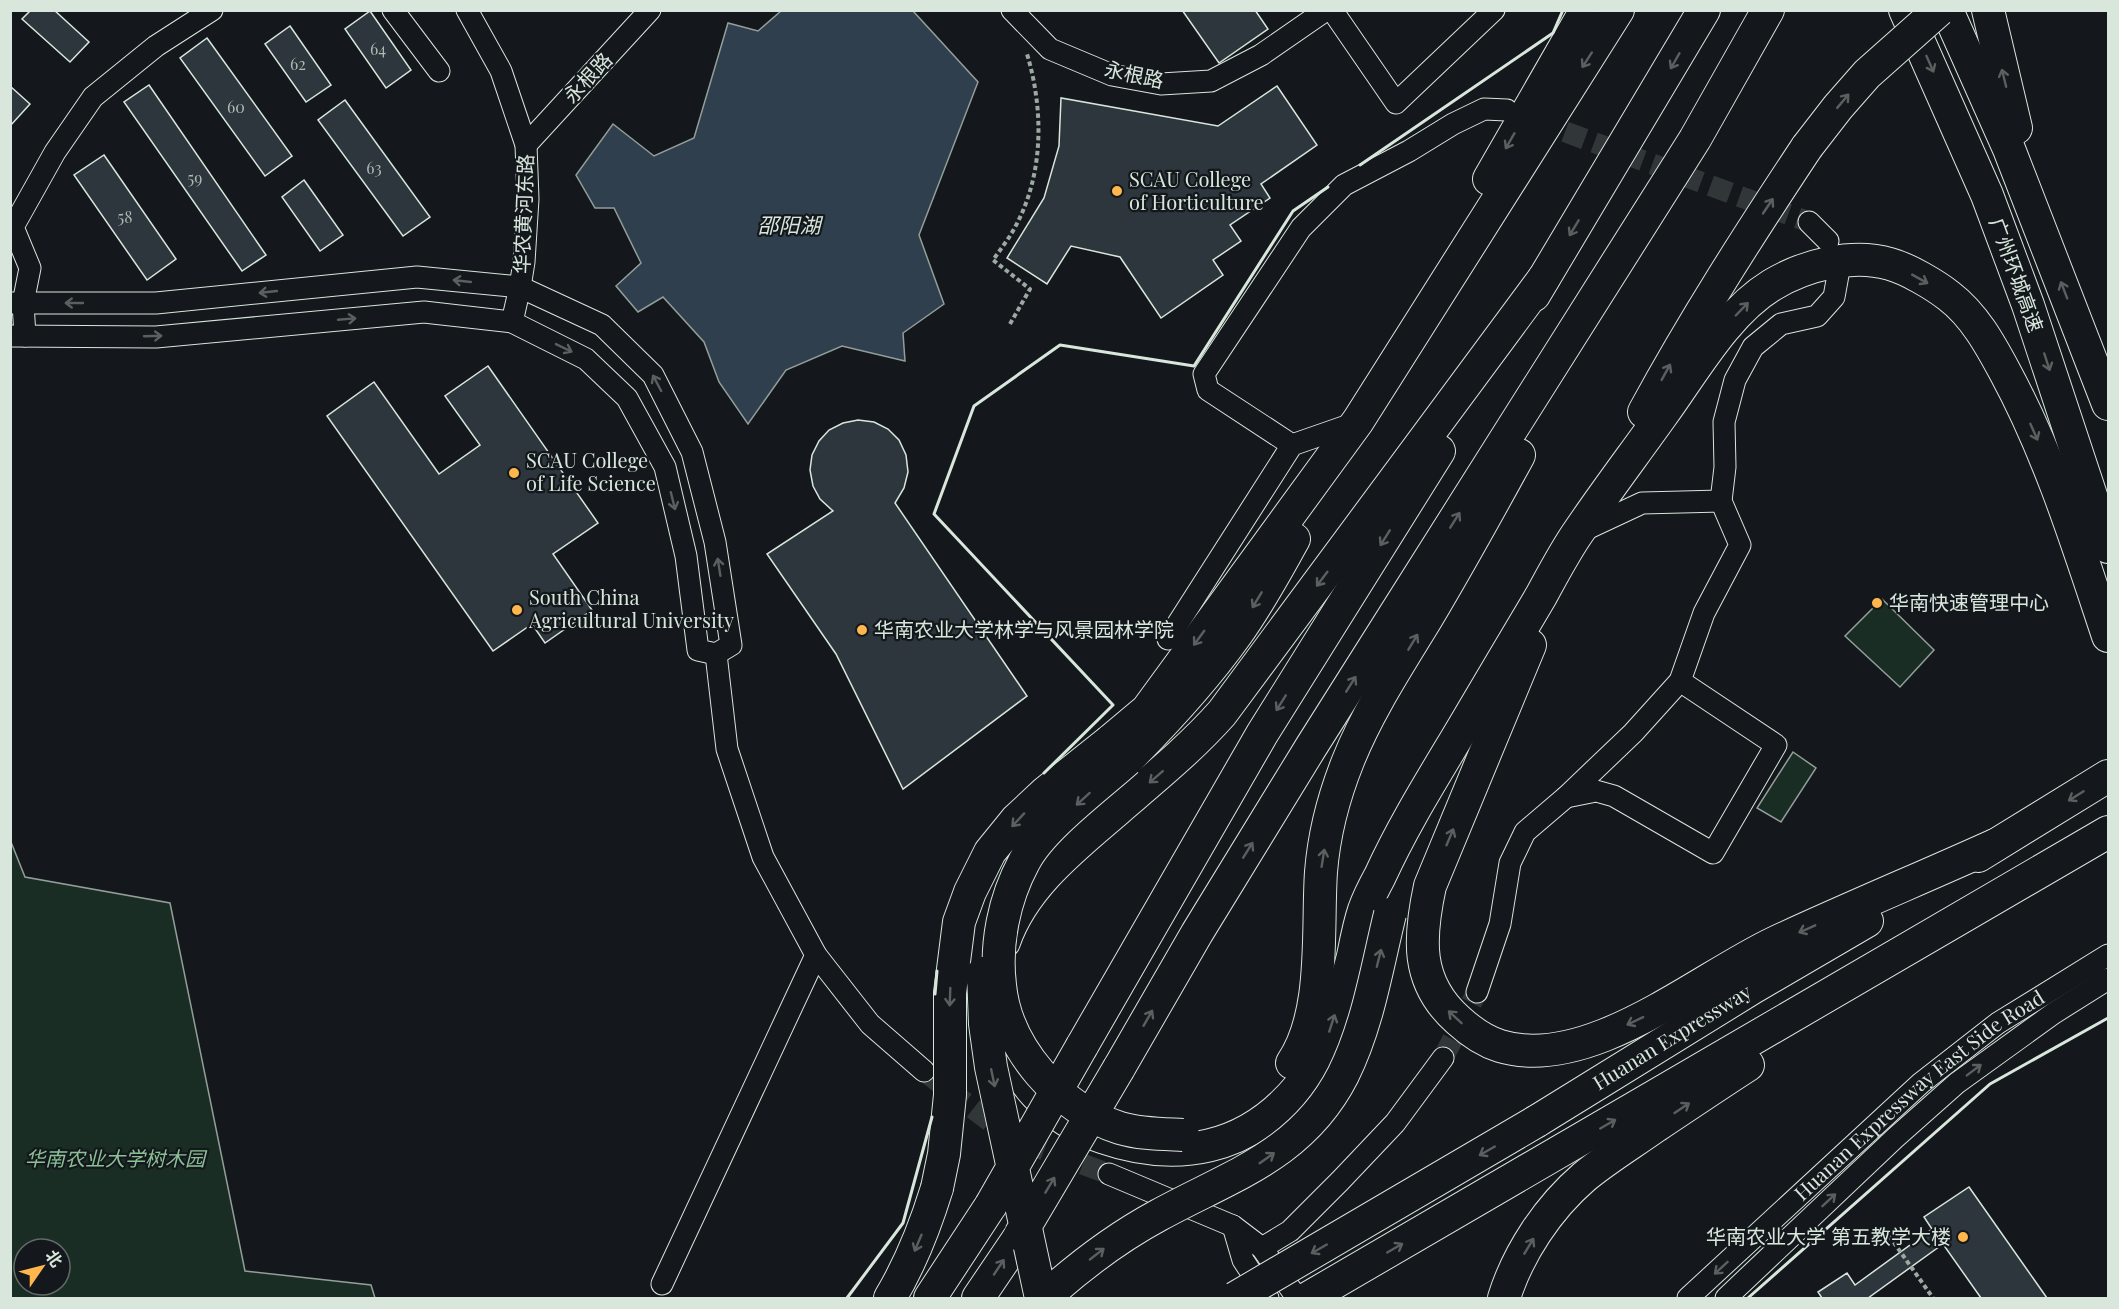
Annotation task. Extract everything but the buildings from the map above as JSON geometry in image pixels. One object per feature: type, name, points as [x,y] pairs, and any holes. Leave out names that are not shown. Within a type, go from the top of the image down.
[{"type":"highway","points":[[1586,10],[1507,145],[1285,555],[1238,633],[1196,686],[1118,750],[1024,861],[1004,895],[984,955],[982,985],[985,1024],[991,1067],[1046,1296],[1106,1247],[1160,1214],[1260,1163],[1307,1125],[1327,1101],[1355,1048],[1402,872],[1431,812],[1577,534],[1677,350],[1747,237],[1838,107],[1867,74],[1938,10]]},
{"type":"highway","points":[[1358,422],[1618,10]]},
{"type":"highway","points":[[930,1299],[991,1205],[1262,734],[1430,466],[1704,10]]},
{"type":"highway","points":[[978,1299],[1020,1236],[1197,933],[1311,747],[1656,201],[1731,78],[1768,10]]},
{"type":"highway","name":"广州环城高速","points":[[1905,10],[1995,217],[2028,305],[2109,547]]},
{"type":"highway","name":"广州环城高速","points":[[1947,10],[2009,149],[2109,404]]},
{"type":"highway","points":[[1989,10],[2044,237]]},
{"type":"highway","points":[[1024,861],[1008,902],[999,938],[1000,986],[1008,1019],[1025,1052],[1042,1077],[1062,1096],[1086,1112],[1119,1128],[1152,1134],[1183,1135],[1220,1125],[1253,1106],[1278,1082],[1300,1050],[1310,1018],[1316,980],[1321,869],[1330,815],[1348,761],[1375,705],[1470,545],[1656,201]]},
{"type":"highway","points":[[1544,278],[1222,713],[1199,738],[1071,849],[1028,897],[1009,926],[998,960],[994,992],[999,1028],[1013,1064],[1033,1092],[1060,1116],[1090,1134],[1127,1146],[1159,1150],[1194,1149],[1229,1141],[1256,1125],[1280,1107],[1300,1086],[1328,1036],[1351,964],[1364,911],[1402,831],[1577,534],[1706,354],[1745,305],[1771,286],[1799,272],[1827,263],[1858,261],[1890,264],[1950,296],[1977,324],[2020,399],[2049,463],[2109,636]]},
{"type":"highway","points":[[1577,534],[1430,886],[1422,923],[1422,951],[1431,985],[1448,1012],[1471,1032],[1499,1046],[1525,1051],[1560,1048],[1598,1037],[1636,1021],[1772,944],[1995,845]]},
{"type":"highway","points":[[890,1299],[908,1268],[924,1231],[945,1154],[950,1095],[950,993],[958,922],[970,892],[990,852],[1016,820],[1062,778],[1118,750]]},
{"type":"highway","name":"Huanan Expressway","points":[[1235,1299],[1538,1121],[1754,987],[2109,776]]},
{"type":"highway","name":"Huanan Expressway","points":[[1308,1299],[2109,832]]},
{"type":"highway","points":[[1504,1299],[1526,1250],[1542,1225],[1563,1198],[1605,1160],[2021,883]]},
{"type":"street","points":[[212,10],[156,46],[93,97],[55,152],[13,227],[30,268],[17,303],[18,336],[156,337],[424,312],[512,322],[586,359],[627,398],[664,467],[686,556],[727,749],[763,857],[816,955],[870,1024],[924,1071]]},
{"type":"street","points":[[393,10],[439,71]]},
{"type":"street","name":"华农黄河东路","points":[[467,10],[501,71],[526,145],[528,199],[524,262],[512,322]]},
{"type":"street","name":"永根路","points":[[526,145],[650,10]]},
{"type":"street","name":"永根路","points":[[1014,13],[1050,49],[1112,75],[1161,84],[1211,81],[1261,55],[1326,10]]},
{"type":"street","points":[[1332,10],[1396,104],[1494,10]]},
{"type":"street","points":[[1292,445],[1208,390],[1204,374],[1301,228],[1344,185],[1484,109],[1507,110]]},
{"type":"street","points":[[1809,222],[1828,241]]},
{"type":"street","points":[[1477,992],[1500,924],[1510,863],[1525,832],[1566,797],[1633,733],[1680,681],[1704,613],[1740,545],[1720,501],[1725,466],[1724,422],[1735,380],[1753,347],[1781,324],[1817,316],[1834,297],[1838,275]]},
{"type":"street","points":[[17,303],[156,303],[417,277],[520,287],[602,325],[654,375],[693,452],[715,542],[731,645],[707,652]]},
{"type":"street","points":[[1168,639],[1292,445],[1358,422]]},
{"type":"street","points":[[1577,534],[1642,503],[1720,501]]},
{"type":"street","points":[[1566,797],[1596,791],[1614,796],[1713,853],[1776,745],[1680,681]]},
{"type":"street","points":[[662,1284],[816,955]]},
{"type":"street","name":"Huanan Expressway East Side Road","points":[[1688,1299],[1921,1083],[1998,1023],[2109,955]]},
{"type":"street","name":"Huanan Expressway East Side Road","points":[[1726,1299],[1895,1138],[1957,1083],[2054,1013],[2109,979]]},
{"type":"street","points":[[1262,1248],[1290,1231],[1340,1182],[1395,1123],[1443,1058]]},
{"type":"street","points":[[1109,1174],[1233,1227],[1262,1248],[1297,1299]]},
{"type":"street","points":[[1233,1227],[1244,1260],[1268,1299]]},
{"type":"path","points":[[1010,324],[1030,289],[993,260],[1015,228],[1031,188],[1039,147],[1035,80],[1014,13]]},
{"type":"path","points":[[1885,1230],[1933,1299]]},
{"type":"green space","points":[[1882,599],[1934,650],[1900,687],[1845,636]]},
{"type":"green space","points":[[1793,752],[1816,768],[1781,822],[1757,808]]},
{"type":"green space","name":"华南农业大学树木园","points":[[11,842],[25,877],[170,903],[245,1271],[371,1285],[375,1298],[11,1298]]},
{"type":"water","name":"邵阳湖","points":[[781,11],[913,11],[978,82],[919,235],[944,304],[903,333],[905,361],[842,346],[786,370],[748,424],[719,382],[704,342],[663,297],[638,312],[616,286],[641,263],[614,208],[595,208],[576,175],[613,124],[654,156],[694,138],[728,23],[758,31]]},
{"type":"tunnel","points":[[1536,121],[1809,222]]},
{"type":"tunnel","points":[[1443,1058],[1477,992]]},
{"type":"tunnel","points":[[924,1071],[1010,1137],[1109,1174]]},
{"type":"wall","points":[[1360,165],[1553,33],[1563,10]]},
{"type":"wall","points":[[1044,773],[1113,705],[934,514],[974,406],[1060,345],[1194,366],[1293,211],[1328,187]]},
{"type":"wall","points":[[935,994],[937,971]]},
{"type":"wall","points":[[1748,1298],[1990,1084],[2108,1018]]},
{"type":"wall","points":[[847,1298],[903,1223],[932,1117]]},
{"type":"place","name":"SCAU College of Horticulture","points":[[1117,191]]},
{"type":"place","name":"SCAU College of Life Science","points":[[514,473]]},
{"type":"place","name":"华南快速管理中心","points":[[1877,603]]},
{"type":"place","name":"South China Agricultural University","points":[[517,610]]},
{"type":"place","name":"华南农业大学林学与风景园林学院","points":[[862,630]]},
{"type":"place","name":"华南农业大学 第五教学大楼","points":[[1963,1237]]}]
